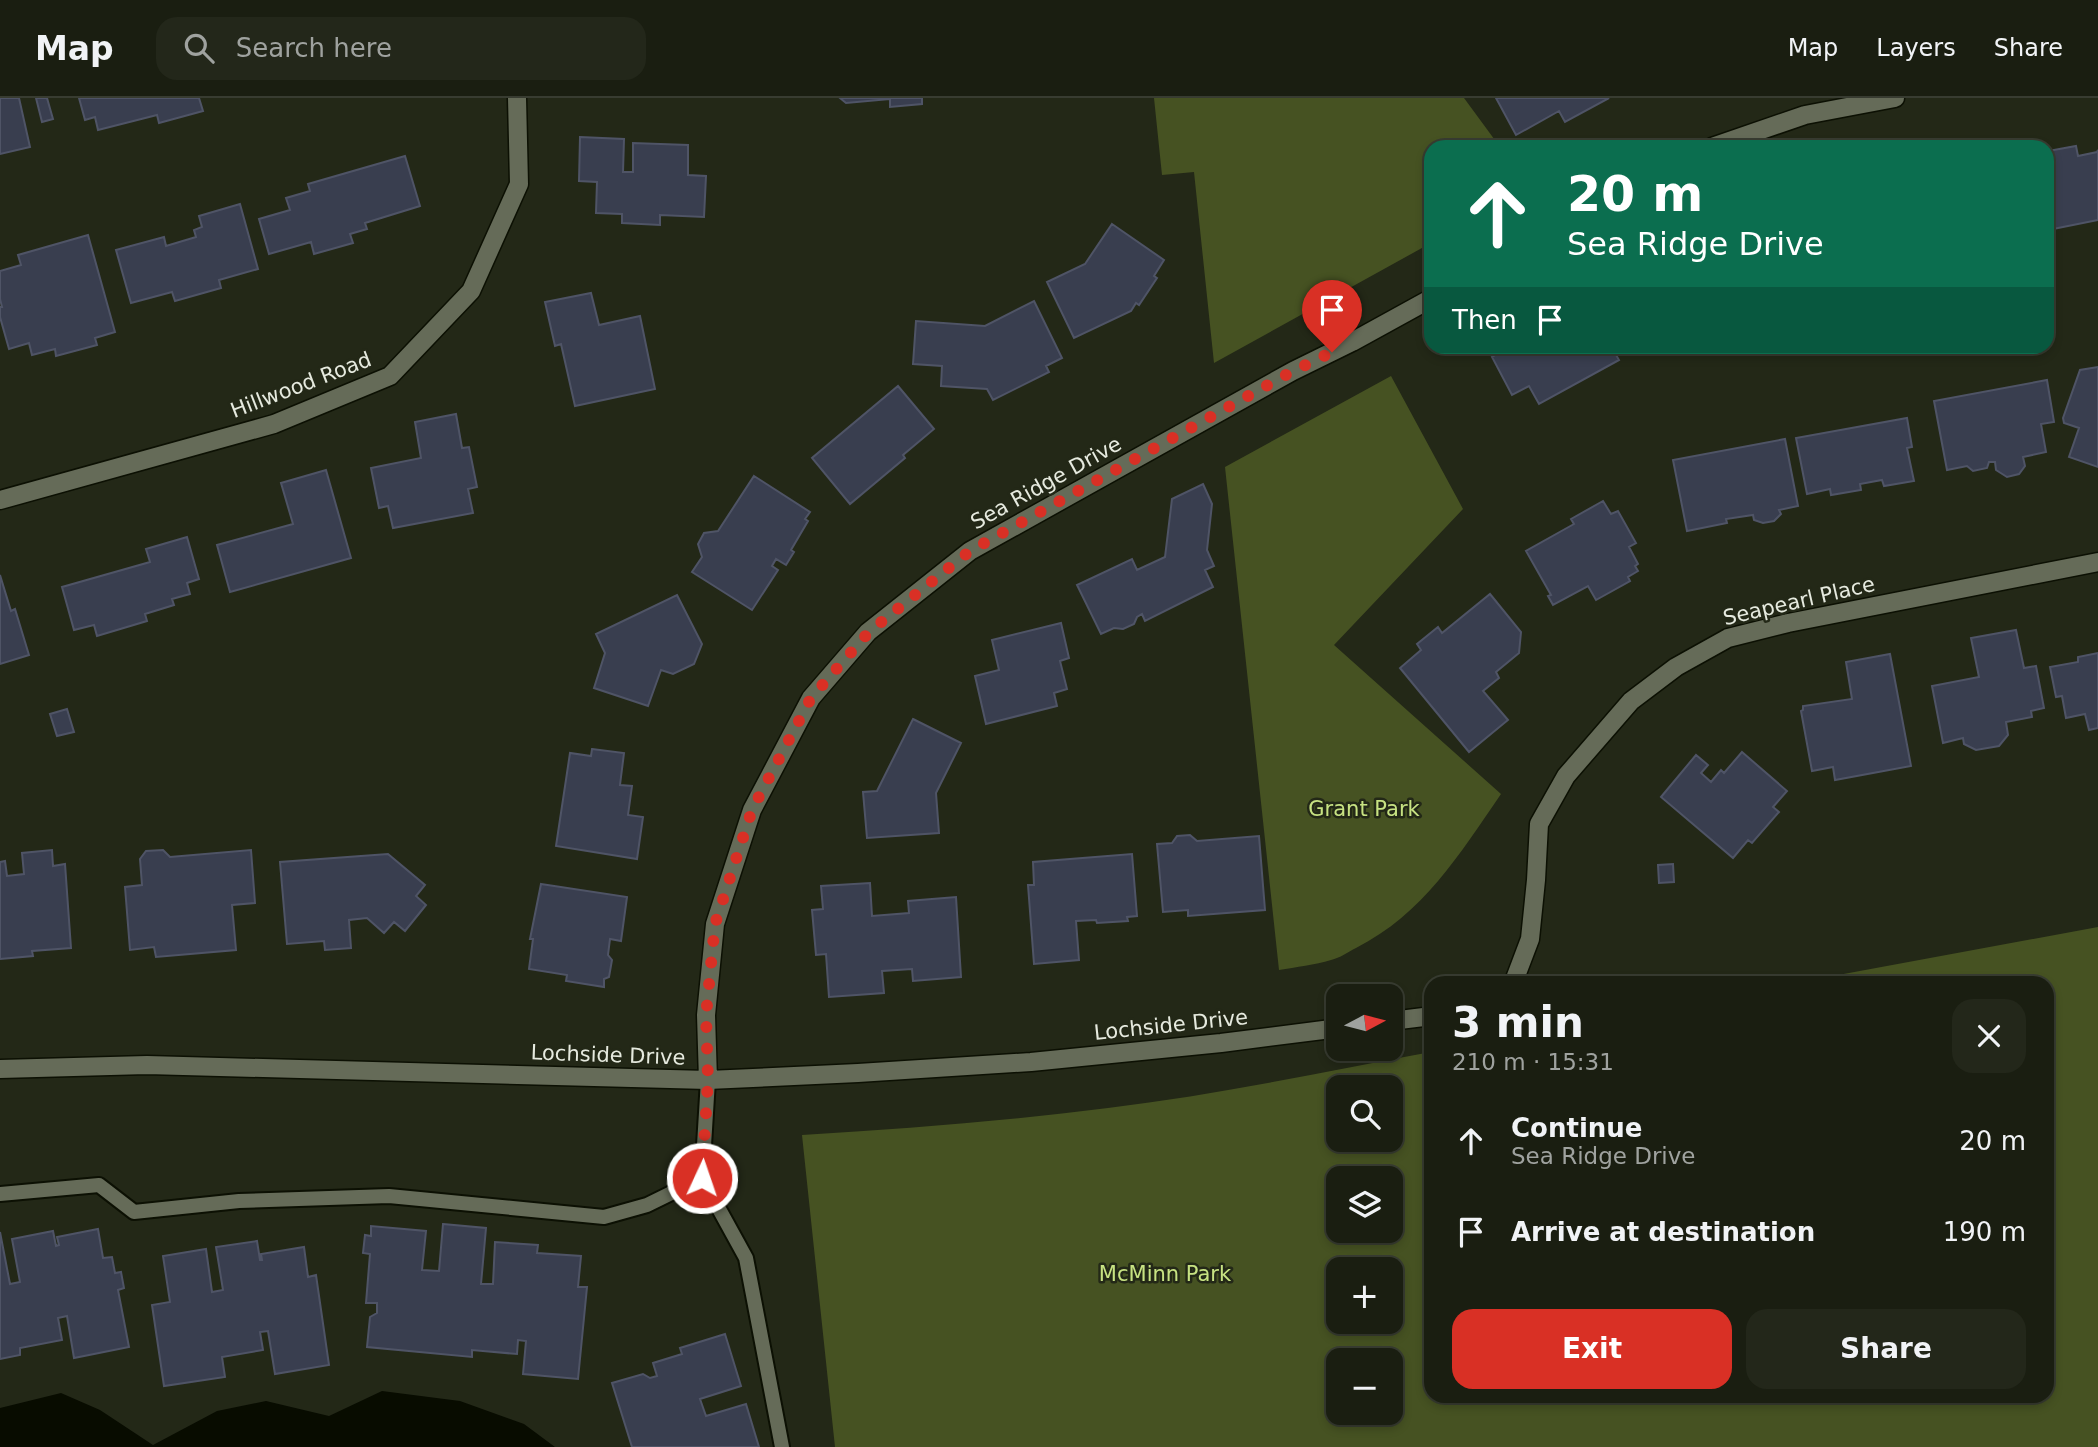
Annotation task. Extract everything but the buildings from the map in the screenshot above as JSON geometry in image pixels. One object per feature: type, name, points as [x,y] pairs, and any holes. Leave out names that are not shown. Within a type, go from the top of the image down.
[{"type":"street","name":"Hillwood Road","points":[[0,500],[274,424],[390,376],[471,291],[519,184],[517,98]]},
{"type":"street","points":[[1732,140],[1805,115],[1895,98]]},
{"type":"street","name":"Sea Ridge Drive","points":[[708,1080],[706,1015],[715,924],[752,810],[811,698],[869,632],[970,551],[1293,371],[1424,302]]},
{"type":"street","name":"Seapearl Place","points":[[1516,976],[1530,939],[1539,824],[1566,776],[1631,701],[1675,667],[1728,638],[1788,622],[2098,562]]},
{"type":"street","points":[[1404,1019],[1424,1017]]},
{"type":"street","name":"Lochside Drive","points":[[0,1069],[147,1065],[708,1080],[1031,1062],[1326,1030]]},
{"type":"lane","points":[[708,1080],[702,1178],[746,1258],[782,1447]]},
{"type":"lane","points":[[0,1194],[99,1185],[134,1212],[239,1202],[389,1196],[604,1217],[647,1205],[702,1178]]},
{"type":"green space","points":[[1154,98],[1464,98],[1495,140],[1424,140],[1424,247],[1214,363],[1194,172],[1162,175]]},
{"type":"green space","name":"Grant Park","points":[[1391,376],[1463,509],[1334,645],[1501,794],[1438,881],[1401,918],[1380,934],[1338,958],[1279,970],[1225,467]]},
{"type":"green space","name":"McMinn Park","points":[[2098,927],[2098,1447],[835,1447],[802,1135],[993,1121],[1189,1097],[1384,1061],[1403,1061],[1404,1057],[1424,1053],[1424,1403],[2054,1403],[2054,976],[1833,976]]},
{"type":"shaded area","points":[[382,1391],[460,1401],[524,1424],[555,1447],[0,1447],[0,1408],[61,1393],[100,1410],[153,1445],[217,1411],[266,1401],[329,1416]]},
{"type":"route","points":[[702,1178],[708,1080],[706,1015],[715,924],[752,810],[811,698],[869,632],[970,551],[1293,371],[1332,352]]}]
